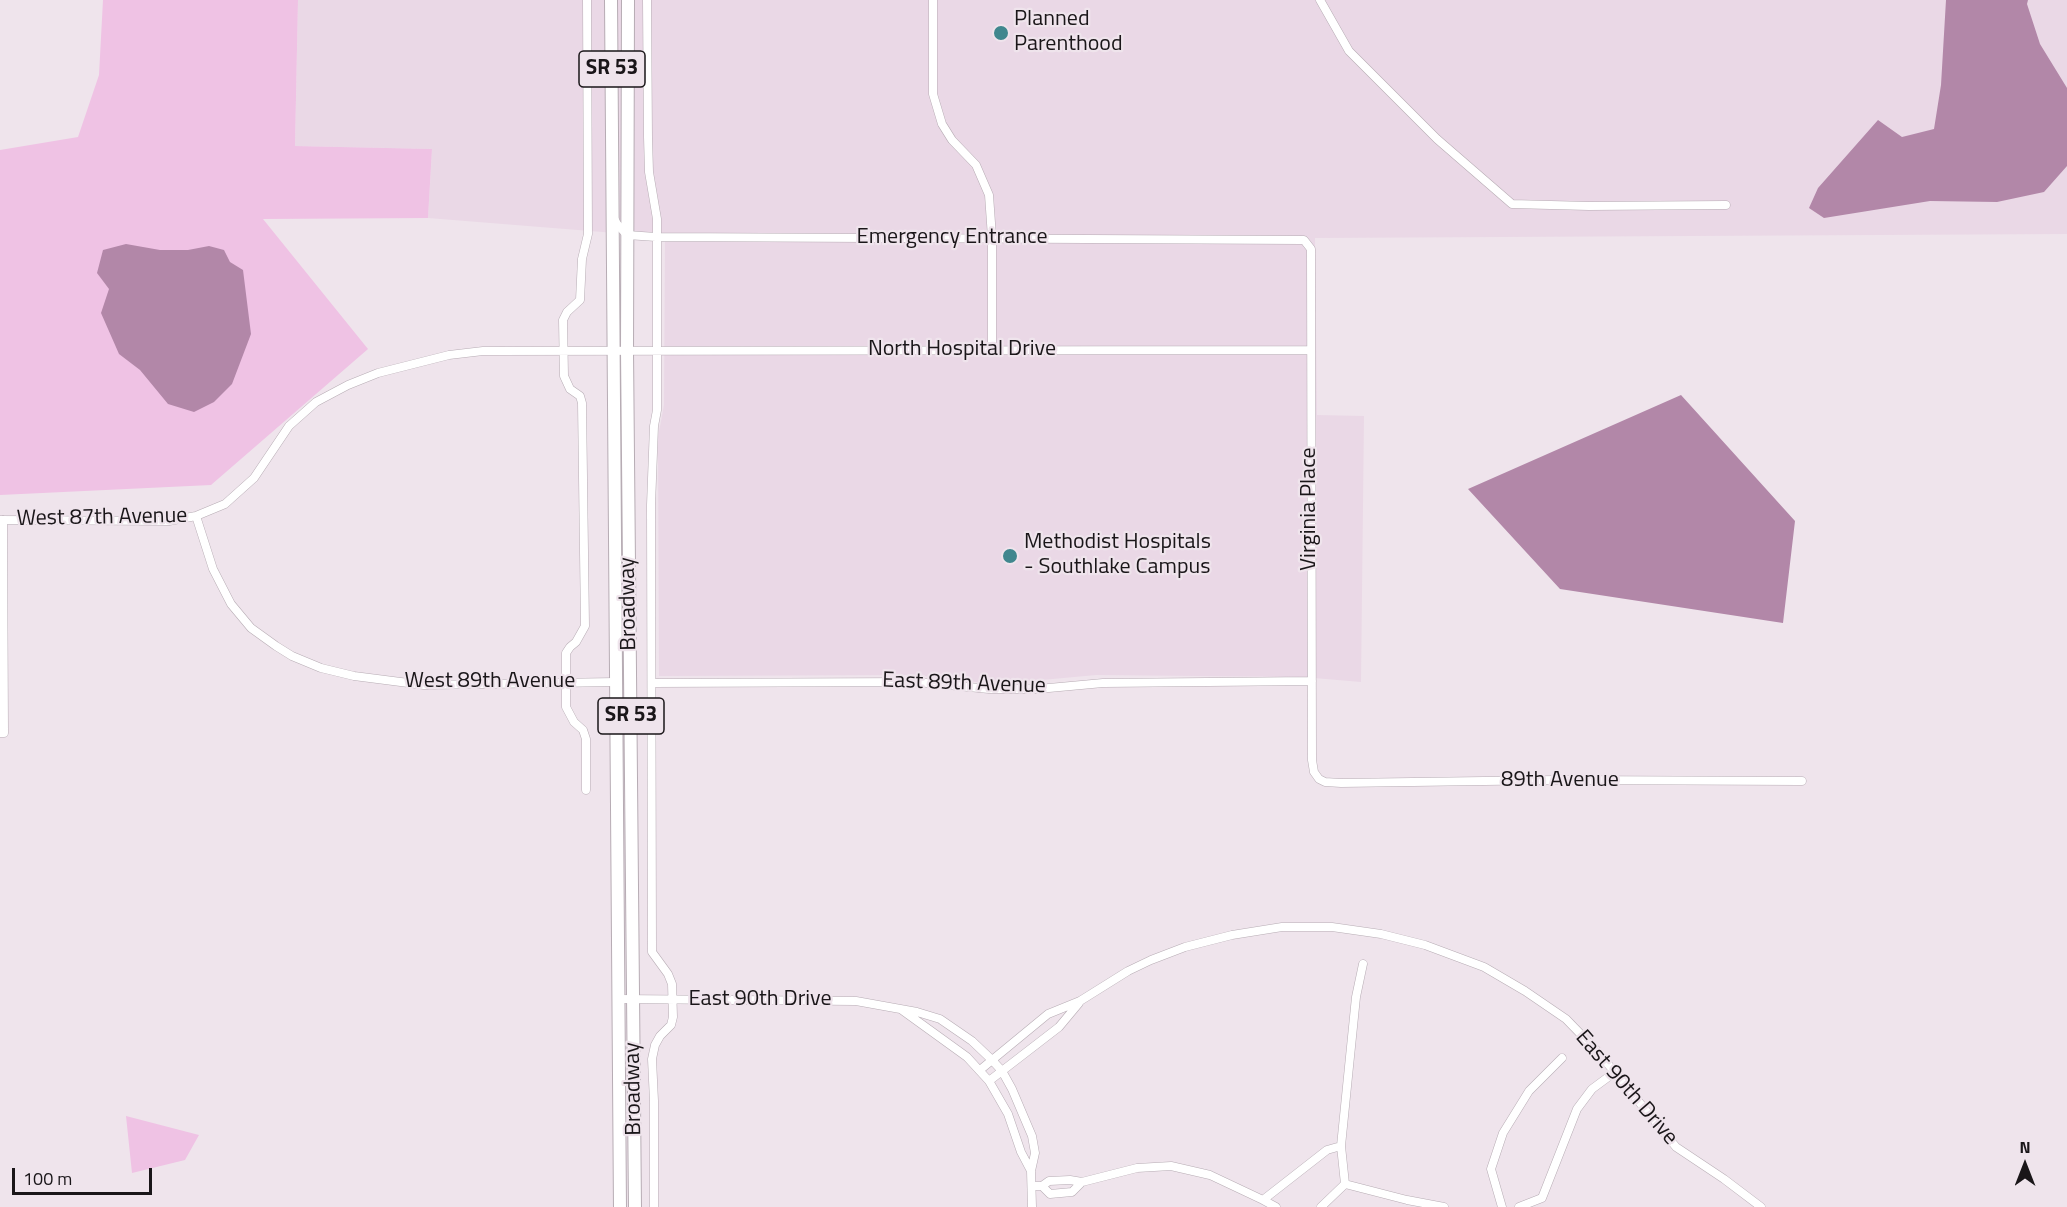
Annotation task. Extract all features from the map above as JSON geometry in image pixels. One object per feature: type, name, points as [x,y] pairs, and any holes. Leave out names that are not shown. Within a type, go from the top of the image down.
[{"type":"main road","name":"Broadway","points":[[612,0],[620,1207]]},
{"type":"main road","name":"Broadway","points":[[628,0],[627,351],[635,1207]]},
{"type":"street","points":[[586,0],[588,234],[582,259],[580,300],[567,312],[563,320],[566,382],[570,389],[580,396],[582,404],[585,626],[576,642],[566,653],[567,707],[574,722],[583,730],[586,739],[586,790]]},
{"type":"street","points":[[647,0],[649,172],[657,219],[657,410],[654,426],[651,505],[652,952],[668,974],[672,984],[673,999],[671,1025],[660,1036],[652,1059],[654,1207]]},
{"type":"street","points":[[933,0],[933,94],[942,124],[952,140],[976,165],[983,179],[991,209],[992,350]]},
{"type":"street","points":[[1320,0],[1348,51],[1437,139],[1512,204],[1726,205]]},
{"type":"street","points":[[613,212],[617,224],[627,235]]},
{"type":"street","name":"Emergency Entrance","points":[[627,235],[1304,240]]},
{"type":"street","name":"Virginia Place","points":[[1304,240],[1311,249],[1312,760],[1314,772],[1319,779]]},
{"type":"street","name":"North Hospital Drive","points":[[614,351],[1310,350]]},
{"type":"street","name":"West 87th Avenue","points":[[1,520],[169,520],[196,516],[225,504],[254,478],[289,426],[316,402],[348,385],[378,373],[449,356],[483,351],[614,351]]},
{"type":"street","name":"West 89th Avenue","points":[[196,516],[213,569],[231,604],[251,628],[292,656],[321,668],[354,676],[424,685],[616,682]]},
{"type":"street","points":[[1,520],[2,733]]},
{"type":"street","name":"East 89th Avenue","points":[[652,682],[917,682],[989,689],[1038,689],[1102,683],[1312,681]]},
{"type":"street","name":"89th Avenue","points":[[1319,779],[1324,782],[1341,783],[1556,780],[1802,781]]},
{"type":"street","name":"East 90th Drive","points":[[980,1070],[1048,1014],[1080,1001],[1128,971],[1185,947],[1232,935],[1281,927],[1332,927],[1381,934],[1425,945],[1484,967],[1566,1019],[1598,1052],[1676,1147],[1761,1207]]},
{"type":"street","points":[[1346,1184],[1341,1146],[1347,1105],[1356,997],[1363,964]]},
{"type":"street","name":"East 90th Drive","points":[[618,999],[856,1001],[917,1012],[940,1019],[972,1041],[1002,1071]]},
{"type":"street","name":"East 90th Drive","points":[[901,1010],[961,1052],[989,1081],[1059,1027],[1080,1001]]},
{"type":"street","points":[[1502,1207],[1491,1169],[1503,1133],[1529,1091],[1562,1058]]},
{"type":"street","points":[[1002,1071],[1022,1110],[1032,1136],[1035,1153],[1031,1171],[1032,1207]]},
{"type":"street","points":[[1519,1207],[1542,1198],[1577,1109],[1592,1089],[1615,1072]]},
{"type":"street","points":[[989,1081],[1008,1114],[1021,1152],[1031,1171]]},
{"type":"street","points":[[1263,1200],[1327,1150],[1341,1146]]},
{"type":"street","points":[[1032,1186],[1042,1186],[1049,1181],[1082,1182],[1137,1168],[1171,1166],[1210,1175],[1275,1207]]},
{"type":"street","points":[[1042,1186],[1050,1194],[1072,1192],[1082,1182]]},
{"type":"street","points":[[1321,1207],[1346,1184]]},
{"type":"street","points":[[1346,1184],[1444,1207]]},
{"type":"shaded area","points":[[103,0],[298,0],[295,146],[432,149],[428,218],[263,219],[368,349],[211,485],[0,495],[0,150],[78,137],[99,75]]},
{"type":"shaded area","points":[[298,0],[2067,0],[2067,234],[1315,238],[1317,415],[1364,416],[1361,682],[1302,677],[1096,675],[1031,681],[976,682],[915,675],[659,676],[658,437],[664,405],[665,237],[428,218],[432,149],[295,146]]},
{"type":"shaded area","points":[[1946,0],[2028,0],[2027,4],[2040,44],[2067,88],[2067,166],[2044,192],[1997,202],[1930,201],[1824,218],[1809,208],[1818,188],[1878,120],[1902,137],[1934,129],[1941,85]]},
{"type":"shaded area","points":[[126,244],[160,250],[188,250],[209,246],[224,250],[230,262],[243,270],[251,334],[232,384],[214,402],[194,412],[168,404],[140,370],[119,354],[101,313],[109,289],[97,273],[103,250]]},
{"type":"shaded area","points":[[1681,395],[1795,521],[1783,623],[1560,589],[1468,489]]},
{"type":"shaded area","points":[[126,1116],[199,1135],[185,1160],[132,1173]]},
{"type":"place","name":"Planned Parenthood","points":[[1001,33]]},
{"type":"place","name":"Methodist Hospitals - Southlake Campus","points":[[1010,556]]}]
